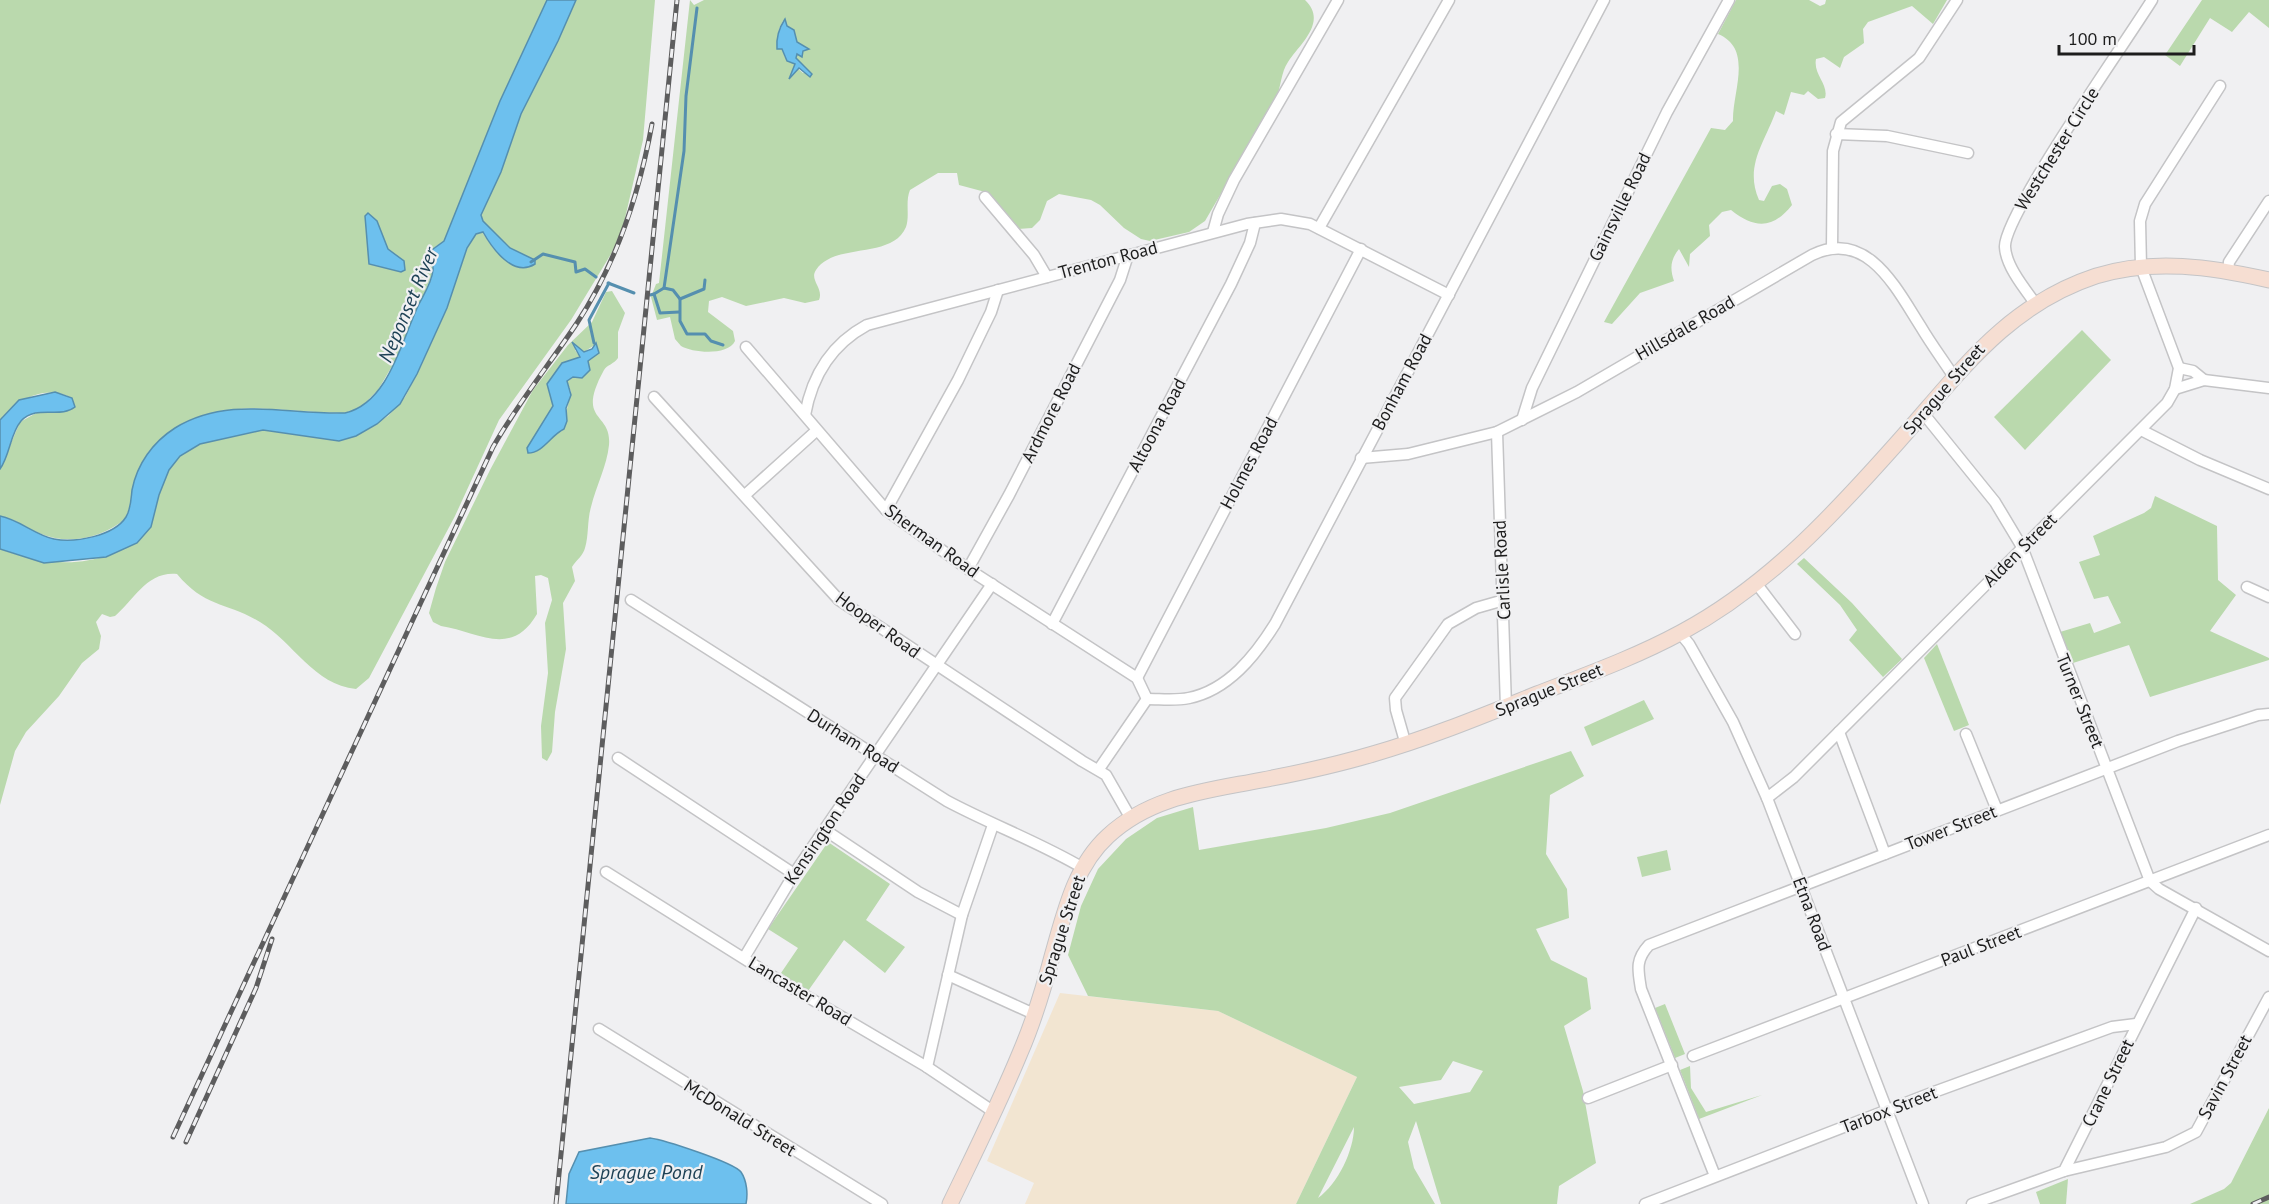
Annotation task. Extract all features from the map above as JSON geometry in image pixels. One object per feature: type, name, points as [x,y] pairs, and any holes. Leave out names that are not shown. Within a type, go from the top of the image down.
[{"type":"main road","name":"Sprague Street","points":[[950,1204],[993,1112],[1034,1014],[1075,881],[1104,839],[1130,818],[1181,795],[1324,767],[1406,745],[1596,672],[1680,633],[1756,583],[1818,529],[1987,341],[2034,303],[2099,275],[2141,267],[2179,265],[2228,271],[2269,280]]},
{"type":"street","points":[[1214,232],[1218,214],[1234,180],[1338,0]]},
{"type":"street","points":[[1319,228],[1449,0]]},
{"type":"street","name":"Bonham Road","points":[[1147,699],[1178,700],[1198,696],[1219,686],[1242,668],[1275,624],[1604,0]]},
{"type":"street","name":"Gainsville Road","points":[[1522,420],[1532,388],[1668,111],[1729,0]]},
{"type":"street","points":[[1954,377],[1878,266],[1856,252],[1832,248],[1830,214],[1836,134],[1841,122],[1852,110],[1919,58],[1957,0]]},
{"type":"street","name":"Westchester Circle","points":[[2034,303],[2006,255],[2007,232],[2031,189],[2152,0]]},
{"type":"street","points":[[2204,380],[2193,371],[2179,368],[2141,267],[2140,221],[2145,204],[2220,86]]},
{"type":"street","points":[[1836,134],[1887,136],[1968,153]]},
{"type":"street","points":[[985,197],[1034,255],[1047,277]]},
{"type":"street","points":[[2228,271],[2229,262],[2269,201]]},
{"type":"street","name":"Trenton Road","points":[[805,415],[815,381],[826,359],[856,331],[887,318],[1255,223],[1292,220],[1319,228],[1449,295]]},
{"type":"street","name":"Altoona Road","points":[[1052,624],[1231,284],[1250,243],[1255,223]]},
{"type":"street","name":"Hillsdale Road","points":[[1361,458],[1408,454],[1497,432],[1577,392],[1812,255],[1832,248]]},
{"type":"street","name":"Holmes Road","points":[[1137,678],[1361,249]]},
{"type":"street","name":"Ardmore Road","points":[[968,569],[1009,495],[1120,280],[1128,255]]},
{"type":"street","points":[[886,510],[958,380],[991,312],[998,290]]},
{"type":"street","name":"Sherman Road","points":[[746,347],[886,510],[968,569],[1137,678]]},
{"type":"street","name":"Alden Street","points":[[1767,798],[1794,777],[2167,403],[2175,389],[2179,368]]},
{"type":"street","points":[[2175,389],[2204,380],[2269,388]]},
{"type":"street","name":"Hooper Road","points":[[654,397],[839,600],[1082,761],[1099,769],[1109,779],[1130,818]]},
{"type":"street","name":"Turner Street","points":[[1923,413],[1995,502],[2022,547],[2150,881]]},
{"type":"street","points":[[2140,430],[2200,460],[2269,489]]},
{"type":"street","points":[[745,495],[816,431]]},
{"type":"street","name":"Carlisle Road","points":[[1497,432],[1506,707]]},
{"type":"street","points":[[1756,583],[1795,634]]},
{"type":"street","name":"Kensington Road","points":[[744,958],[794,874],[992,584]]},
{"type":"street","points":[[2247,587],[2269,597]]},
{"type":"street","name":"Durham Road","points":[[632,600],[947,801],[993,825],[1049,848],[1083,868]]},
{"type":"street","points":[[1406,745],[1395,711],[1395,698],[1448,624],[1476,608],[1504,600]]},
{"type":"street","name":"Etna Road","points":[[1680,633],[1689,644],[1732,722],[1767,798],[1923,1204]]},
{"type":"street","points":[[1099,769],[1147,699],[1137,678]]},
{"type":"street","name":"Tower Street","points":[[1671,1065],[1641,989],[1637,966],[1639,956],[1649,945],[1801,884],[2178,741],[2258,715],[2269,714]]},
{"type":"street","points":[[1839,732],[1885,854]]},
{"type":"street","points":[[1966,734],[1996,810]]},
{"type":"street","points":[[618,758],[794,874]]},
{"type":"street","points":[[927,1066],[962,915],[993,825]]},
{"type":"street","points":[[825,830],[918,892],[962,915]]},
{"type":"street","name":"Paul Street","points":[[1693,1056],[2269,835]]},
{"type":"street","name":"Lancaster Road","points":[[606,872],[744,958],[927,1066],[993,1112]]},
{"type":"street","points":[[2150,881],[2159,890],[2196,908],[2269,951]]},
{"type":"street","name":"Crane Street","points":[[2064,1171],[2196,908]]},
{"type":"street","points":[[948,975],[1034,1014]]},
{"type":"street","name":"Savin Street","points":[[2064,1171],[2166,1148],[2196,1132],[2269,997]]},
{"type":"street","name":"Tarbox Street","points":[[1645,1204],[2112,1027],[2136,1024]]},
{"type":"street","name":"McDonald Street","points":[[598,1029],[876,1202]]},
{"type":"street","points":[[1588,1098],[1671,1065],[1716,1176]]},
{"type":"street","points":[[1972,1204],[2064,1171]]},
{"type":"shaded area","points":[[1060,993],[1218,1011],[1357,1077],[1296,1204],[1025,1204],[1034,1183],[987,1161]]},
{"type":"green space","points":[[0,0],[547,0],[500,101],[444,241],[431,250],[433,272],[401,351],[378,390],[361,407],[345,413],[274,409],[228,410],[206,415],[184,424],[147,454],[139,470],[125,519],[106,531],[72,539],[50,537],[0,516],[0,469],[20,422],[40,411],[72,409],[72,398],[62,394],[42,393],[24,400],[0,420]],"holes":[[[377,221],[388,249],[404,261],[401,272],[369,264],[368,235]]]},
{"type":"green space","points":[[576,0],[655,0],[643,140],[623,227],[611,254],[571,320],[499,420],[455,516],[369,678],[356,689],[328,680],[260,622],[207,599],[187,585],[177,574],[157,577],[142,588],[115,616],[102,614],[96,622],[101,636],[99,649],[82,663],[59,696],[26,732],[15,751],[0,805],[0,549],[20,556],[60,562],[79,562],[98,558],[134,541],[151,527],[159,495],[169,470],[180,456],[200,444],[263,430],[339,441],[356,436],[388,416],[405,397],[421,366],[447,308],[467,248],[476,234],[482,232],[493,248],[512,264],[535,262],[510,248],[483,221],[481,214],[501,172],[521,114]]},
{"type":"green space","points":[[690,0],[694,5],[704,0],[1305,0],[1311,8],[1314,16],[1313,25],[1286,66],[1276,99],[1205,221],[1189,232],[1150,241],[1141,239],[1091,200],[1059,194],[1047,201],[1040,220],[1032,228],[1018,229],[989,193],[959,185],[957,173],[938,173],[910,190],[907,223],[899,237],[889,244],[836,256],[824,261],[814,274],[820,292],[819,300],[805,303],[784,298],[746,306],[722,297],[709,301],[708,312],[733,331],[735,341],[725,349],[710,352],[681,346],[675,339],[670,317],[657,320],[651,297],[656,284],[659,283]],"holes":[[[783,21],[797,42],[807,49],[797,54],[796,58],[809,71],[803,73],[797,68],[790,78],[795,64],[785,57],[782,49],[777,49],[779,29]]]},
{"type":"green space","points":[[1736,0],[1809,0],[1820,6],[1825,4],[1826,0],[1947,0],[1933,24],[1912,6],[1868,22],[1863,29],[1864,43],[1844,57],[1840,68],[1824,57],[1816,59],[1817,70],[1825,88],[1825,98],[1818,99],[1808,91],[1804,95],[1791,92],[1784,115],[1776,111],[1755,165],[1755,188],[1759,200],[1764,201],[1772,186],[1780,184],[1787,189],[1792,205],[1778,219],[1763,224],[1748,221],[1731,210],[1722,212],[1709,225],[1710,236],[1690,254],[1689,267],[1679,249],[1676,253],[1672,265],[1674,281],[1640,293],[1612,324],[1604,322],[1711,128],[1725,130],[1733,121],[1739,72],[1738,60],[1729,41],[1718,34]]},
{"type":"green space","points":[[2202,0],[2269,0],[2269,28],[2249,12],[2232,32],[2210,18],[2180,66],[2165,55]]},
{"type":"green space","points":[[612,291],[625,313],[618,332],[618,358],[604,370],[593,399],[597,415],[608,434],[609,445],[593,499],[585,548],[572,567],[575,581],[563,603],[566,649],[555,712],[552,752],[547,761],[542,758],[541,726],[548,673],[545,623],[552,600],[548,578],[541,575],[535,576],[537,614],[527,628],[516,636],[493,639],[441,626],[433,622],[429,613],[445,562],[490,470],[533,390],[568,345],[592,322],[606,292]],"holes":[[[593,346],[599,350],[588,361],[589,371],[582,378],[573,377],[567,381],[571,392],[562,430],[554,434],[544,446],[527,448],[553,406],[547,384],[562,363],[580,357],[575,350],[577,348],[584,352]]]},
{"type":"green space","points":[[2082,330],[2111,360],[2025,450],[1994,417]]},
{"type":"green space","points":[[2155,496],[2217,526],[2218,580],[2236,595],[2210,631],[2269,660],[2150,697],[2129,645],[2073,663],[2060,632],[2090,623],[2094,633],[2121,623],[2108,596],[2094,599],[2079,562],[2100,555],[2093,536],[2144,513],[2151,508]]},
{"type":"green space","points":[[1804,558],[1852,603],[1902,659],[1883,677],[1849,640],[1857,630],[1840,605],[1797,564]]},
{"type":"green space","points":[[1937,644],[1969,725],[1954,731],[1924,658]]},
{"type":"green space","points":[[1644,700],[1654,719],[1592,746],[1584,727]]},
{"type":"green space","points":[[1571,751],[1584,776],[1550,795],[1546,854],[1567,889],[1569,918],[1536,929],[1551,960],[1587,978],[1591,1009],[1564,1026],[1583,1091],[1596,1163],[1559,1186],[1557,1204],[1441,1204],[1416,1121],[1408,1142],[1414,1168],[1435,1204],[1296,1204],[1357,1077],[1218,1011],[1088,996],[1068,955],[1081,906],[1098,869],[1126,839],[1157,818],[1193,807],[1199,850],[1326,828],[1390,813]],"holes":[[[1453,1061],[1483,1071],[1470,1092],[1414,1104],[1399,1087],[1441,1080]],[[1354,1127],[1351,1146],[1344,1166],[1332,1184],[1318,1198]]]},
{"type":"green space","points":[[828,842],[890,884],[866,920],[905,947],[885,973],[844,940],[808,991],[781,973],[798,948],[768,929]]},
{"type":"green space","points":[[1667,850],[1671,870],[1642,877],[1637,857]]},
{"type":"green space","points":[[1665,1004],[1685,1054],[1675,1058],[1655,1008]]},
{"type":"green space","points":[[1690,1066],[1691,1088],[1706,1112],[1762,1095],[1699,1119],[1680,1070]]},
{"type":"green space","points":[[2269,1108],[2269,1204],[2190,1204],[2224,1189],[2231,1183]]},
{"type":"green space","points":[[2068,1179],[2066,1204],[2040,1204],[2036,1192]]},
{"type":"water","points":[[547,0],[576,0],[521,114],[501,172],[481,215],[483,221],[510,248],[535,260],[535,264],[519,267],[511,264],[498,253],[483,232],[476,234],[467,248],[447,308],[417,374],[400,404],[377,424],[356,436],[339,441],[263,430],[200,444],[180,456],[169,470],[159,495],[151,527],[137,543],[106,557],[44,563],[0,549],[0,516],[54,539],[83,539],[113,529],[128,514],[134,480],[147,455],[167,434],[195,418],[237,409],[345,413],[360,407],[373,397],[392,368],[429,283],[433,268],[429,252],[444,241],[500,101]]},
{"type":"water","points":[[785,19],[787,26],[794,30],[797,42],[809,49],[803,51],[802,57],[797,54],[796,58],[812,74],[810,77],[799,68],[789,79],[795,64],[787,61],[782,49],[777,49],[778,33]]},
{"type":"water","points":[[368,213],[377,221],[388,249],[404,261],[405,270],[401,272],[369,264],[365,216]]},
{"type":"water","points":[[572,342],[584,352],[592,349],[596,343],[599,353],[588,361],[590,370],[582,378],[573,377],[567,381],[571,395],[566,408],[567,421],[564,429],[543,447],[528,453],[527,448],[553,406],[547,384],[562,363],[580,357]]},
{"type":"water","points":[[55,392],[72,398],[75,407],[62,412],[41,412],[27,416],[17,426],[0,469],[0,420],[19,400]]},
{"type":"water","name":"Sprague Pond","points":[[650,1138],[698,1152],[741,1172],[745,1179],[746,1204],[566,1204],[569,1174],[579,1152]]},
{"type":"waterway","points":[[664,288],[684,151],[686,96],[697,8]]},
{"type":"waterway","points":[[531,262],[543,254],[575,262],[576,272],[585,269],[596,277]]},
{"type":"waterway","points":[[680,299],[704,289],[705,280]]},
{"type":"waterway","points":[[608,283],[634,293]]},
{"type":"waterway","points":[[594,343],[589,320],[609,283]]},
{"type":"waterway","points":[[654,294],[664,288],[673,290],[680,299],[680,321],[687,334],[705,334],[711,341],[723,345]]},
{"type":"waterway","points":[[650,295],[654,294],[660,313],[679,312]]},
{"type":"railway","points":[[556,1204],[677,0]]},
{"type":"railway","points":[[173,1137],[493,447],[577,323],[604,276],[633,202],[652,124]]},
{"type":"railway","points":[[186,1142],[256,988],[272,939]]},
{"type":"railway","points":[[2253,1204],[2269,1197]]},
{"type":"water label","name":"Neponset River","points":[[408,305]]}]
